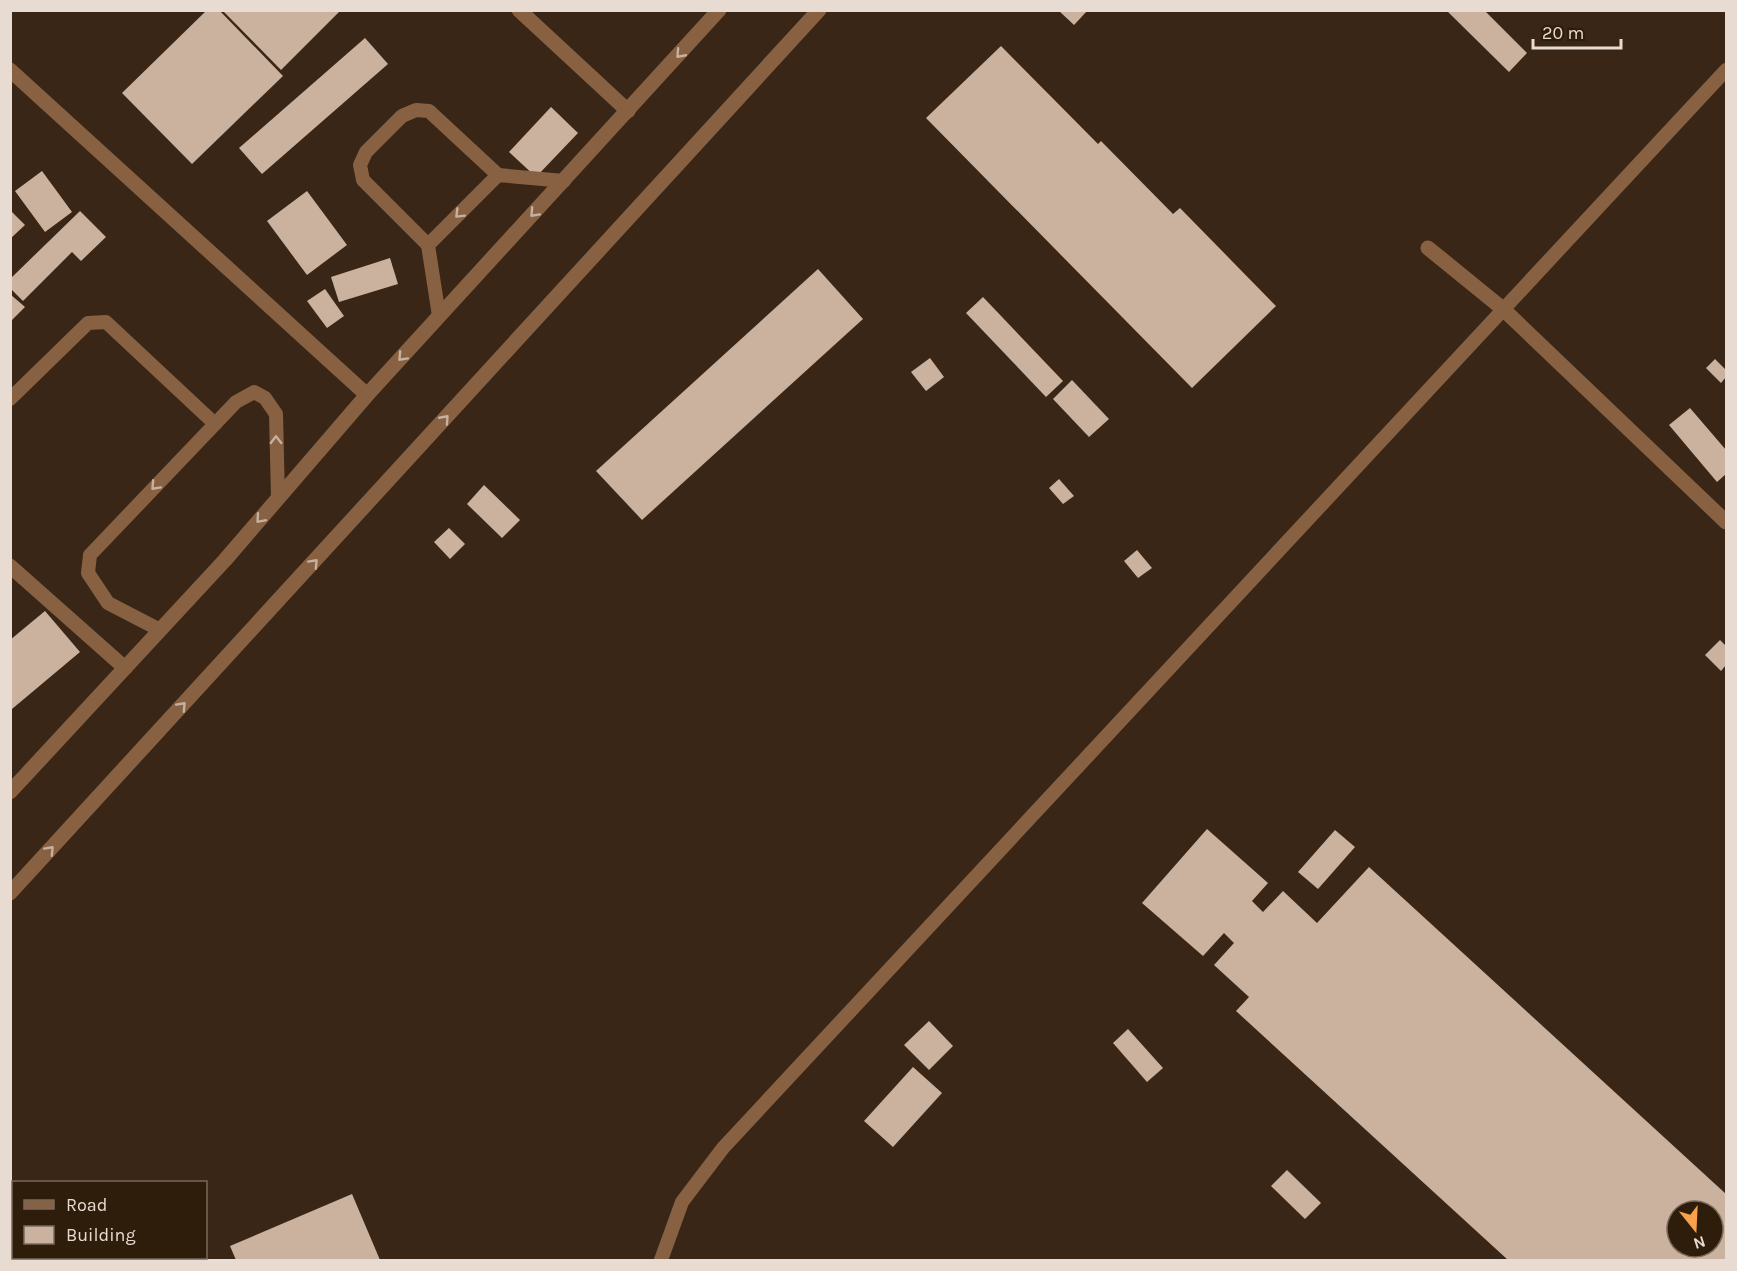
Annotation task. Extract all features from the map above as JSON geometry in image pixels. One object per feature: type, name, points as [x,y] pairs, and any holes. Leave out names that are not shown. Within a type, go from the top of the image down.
[{"type":"street","points":[[519,10],[628,111]]},
{"type":"street","points":[[10,792],[225,560],[367,395],[719,10]]},
{"type":"street","points":[[10,893],[819,10]]},
{"type":"street","points":[[10,70],[367,395]]},
{"type":"street","points":[[1428,248],[1503,309],[1726,522]]},
{"type":"street","points":[[10,566],[125,668]]},
{"type":"lane","points":[[661,1260],[682,1202],[723,1148],[1726,70]]},
{"type":"lane","points":[[440,316],[428,245],[363,180],[360,165],[366,152],[402,116],[416,110],[429,111],[498,175],[564,181]]},
{"type":"lane","points":[[428,245],[498,175]]},
{"type":"lane","points":[[10,399],[88,323],[106,322],[215,424]]},
{"type":"lane","points":[[160,630],[108,603],[88,573],[90,555],[236,402],[254,392],[266,398],[276,414],[278,498]]},
{"type":"building","points":[[207,10],[219,10],[283,76],[192,164],[122,93]]},
{"type":"building","points":[[222,10],[341,10],[281,70]]},
{"type":"building","points":[[1058,10],[1088,10],[1074,25]]},
{"type":"building","points":[[1446,10],[1484,10],[1527,53],[1509,72]]},
{"type":"building","points":[[365,38],[388,64],[262,174],[239,148]]},
{"type":"building","points":[[1001,46],[1098,144],[1101,141],[1173,214],[1180,208],[1276,306],[1192,388],[926,118]]},
{"type":"building","points":[[551,107],[578,133],[536,177],[509,152]]},
{"type":"building","points":[[42,171],[72,212],[45,232],[15,191]]},
{"type":"building","points":[[307,191],[347,245],[307,275],[267,221]]},
{"type":"building","points":[[10,210],[25,225],[10,239]]},
{"type":"building","points":[[80,211],[106,237],[81,261],[72,252],[23,301],[10,288],[10,279]]},
{"type":"building","points":[[390,258],[398,284],[339,302],[331,277]]},
{"type":"building","points":[[818,269],[863,319],[642,520],[596,471]]},
{"type":"building","points":[[325,289],[344,316],[327,328],[307,301]]},
{"type":"building","points":[[10,294],[25,307],[10,322]]},
{"type":"building","points":[[983,297],[1063,381],[1046,397],[966,313]]},
{"type":"building","points":[[930,358],[944,377],[926,391],[911,372]]},
{"type":"building","points":[[1715,359],[1725,369],[1726,367],[1726,377],[1721,383],[1706,368]]},
{"type":"building","points":[[1072,380],[1109,419],[1089,437],[1053,399]]},
{"type":"building","points":[[1690,408],[1726,450],[1726,474],[1717,482],[1669,425]]},
{"type":"building","points":[[1059,479],[1074,496],[1063,504],[1049,488]]},
{"type":"building","points":[[484,485],[520,520],[502,538],[467,504]]},
{"type":"building","points":[[449,528],[465,544],[450,559],[434,542]]},
{"type":"building","points":[[1137,550],[1152,568],[1138,578],[1124,561]]},
{"type":"building","points":[[45,611],[80,652],[12,709],[10,707],[10,640]]},
{"type":"building","points":[[1720,640],[1726,646],[1726,665],[1721,671],[1705,655]]},
{"type":"building","points":[[1207,829],[1268,883],[1252,901],[1263,912],[1283,891],[1317,923],[1369,867],[1726,1194],[1726,1260],[1508,1260],[1236,1011],[1249,997],[1214,965],[1234,943],[1224,933],[1203,956],[1142,903]]},
{"type":"building","points":[[1335,830],[1355,847],[1318,889],[1298,872]]},
{"type":"building","points":[[929,1021],[953,1046],[929,1070],[904,1045]]},
{"type":"building","points":[[1128,1029],[1163,1068],[1147,1082],[1113,1043]]},
{"type":"building","points":[[913,1067],[942,1093],[893,1147],[864,1121]]},
{"type":"building","points":[[1287,1170],[1321,1203],[1305,1219],[1271,1186]]},
{"type":"building","points":[[352,1194],[380,1260],[236,1260],[230,1246]]}]
